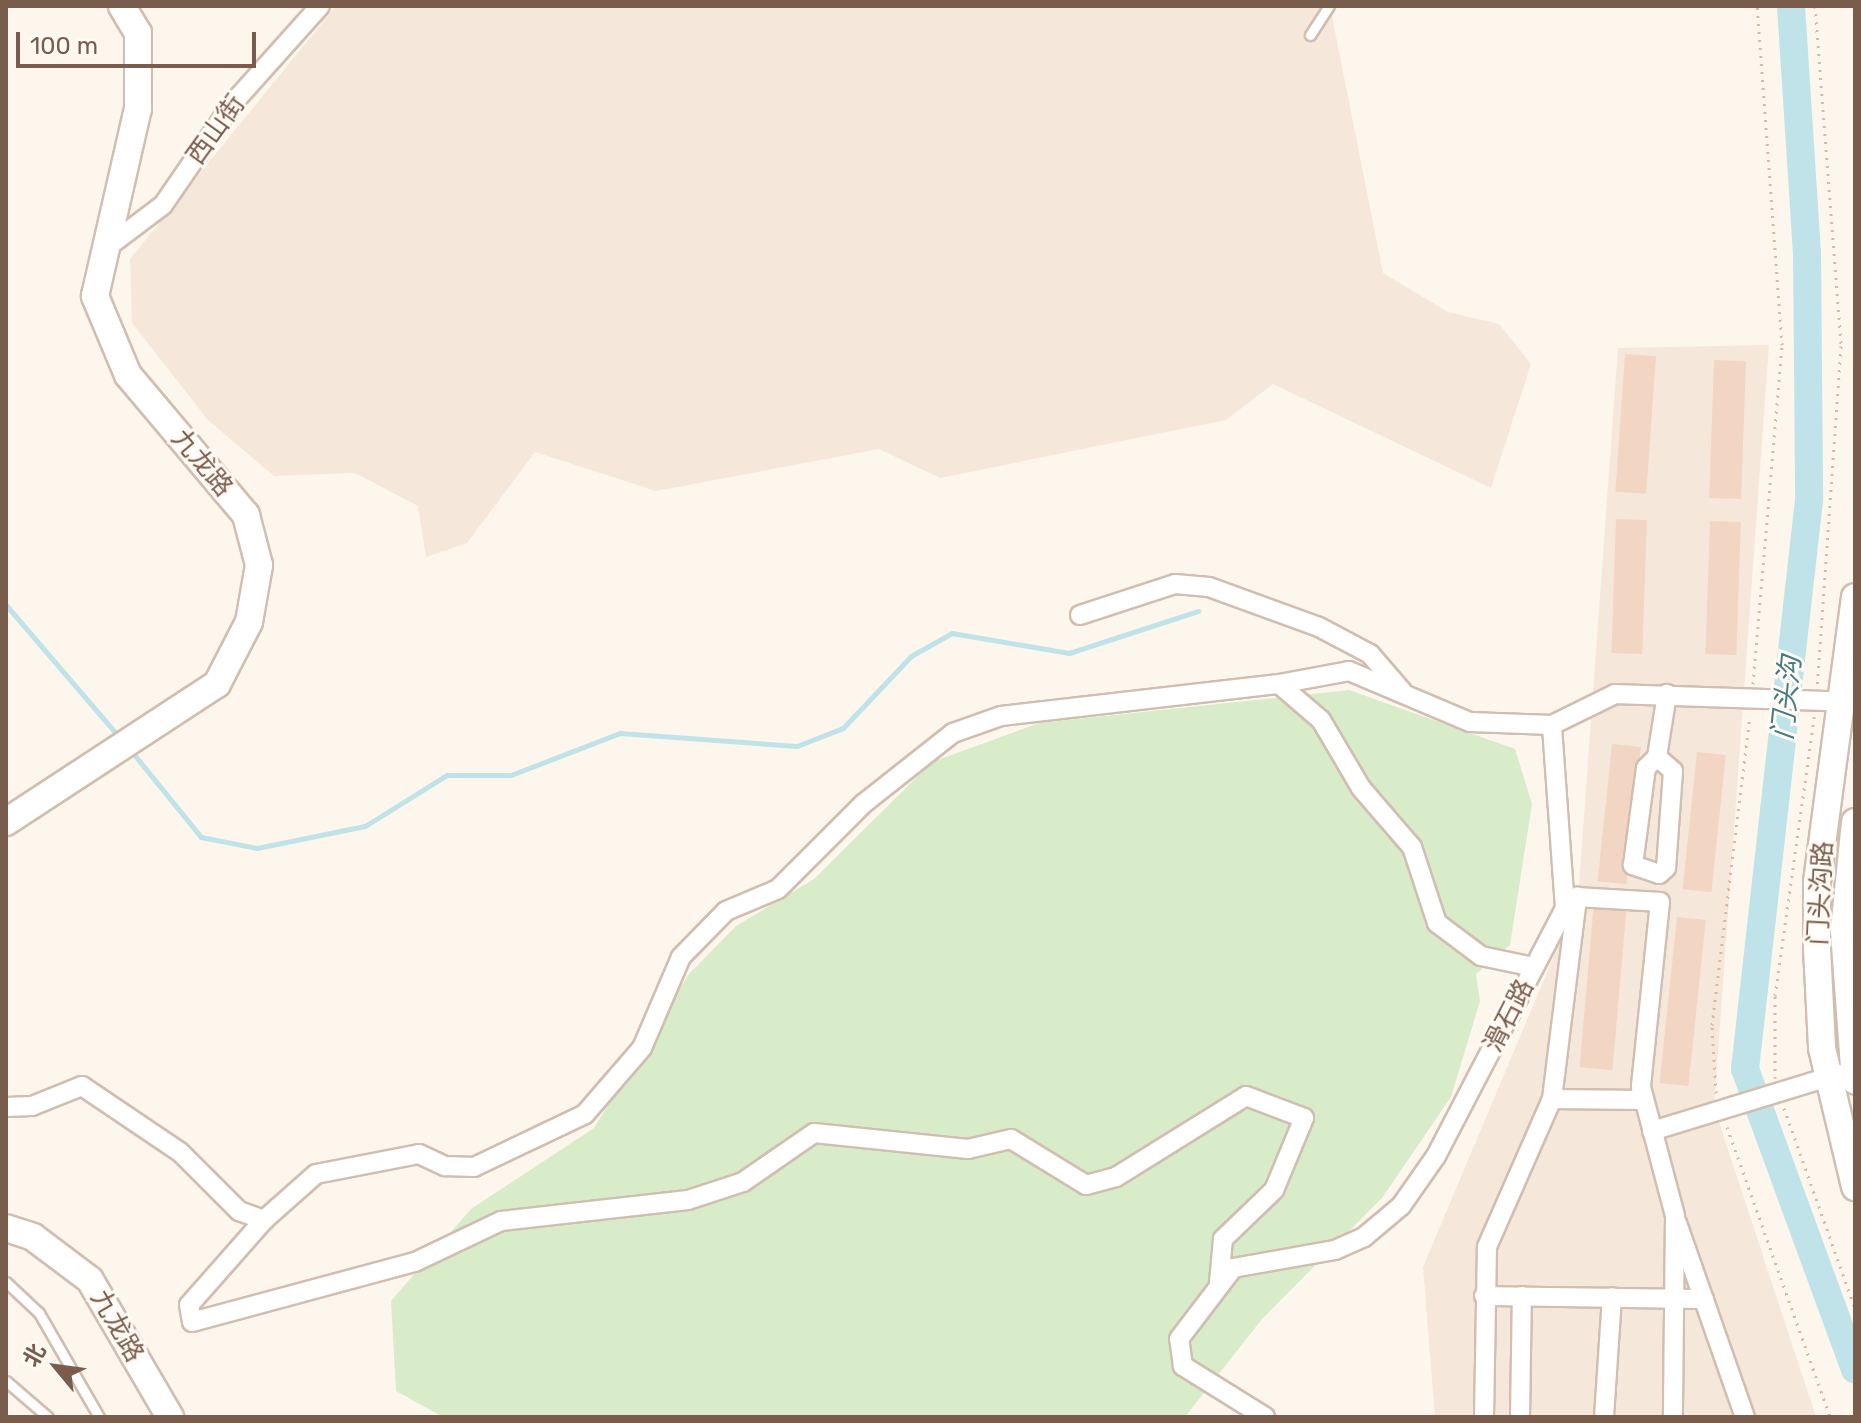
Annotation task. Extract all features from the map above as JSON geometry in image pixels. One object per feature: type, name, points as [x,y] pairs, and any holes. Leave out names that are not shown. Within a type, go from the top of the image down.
[{"type":"main road","name":"九龙路","points":[[6,822],[175,717],[217,684],[249,622],[259,565],[246,515],[128,375],[95,296],[138,109],[138,33],[122,6]]},
{"type":"main road","name":"门头沟路","points":[[1855,597],[1837,701],[1817,882],[1845,1076],[1855,1187]]},
{"type":"main road","name":"门头沟路","points":[[1845,1076],[1844,931],[1855,822]]},
{"type":"main road","name":"九龙路","points":[[6,1228],[33,1237],[90,1280],[170,1417]]},
{"type":"street","name":"西山街","points":[[106,248],[163,205],[233,103],[320,6]]},
{"type":"street","points":[[1080,615],[1175,584],[1209,587],[1319,627],[1370,654],[1402,691]]},
{"type":"street","points":[[1219,1282],[1223,1239],[1274,1190],[1304,1118],[1246,1096],[1116,1177],[1086,1185],[1011,1139],[968,1149],[814,1133],[743,1182],[688,1200],[501,1221],[415,1262],[192,1322],[189,1305],[264,1220],[316,1174],[419,1154],[445,1166],[474,1167],[585,1114],[642,1048],[681,957],[726,911],[778,889],[863,804],[953,733],[1001,716],[1279,684],[1349,671],[1470,722],[1552,725],[1615,694],[1837,701]]},
{"type":"street","points":[[1279,684],[1321,720],[1361,788],[1412,847],[1437,923],[1481,956],[1534,967]]},
{"type":"street","points":[[1657,757],[1673,771],[1666,868],[1659,874],[1633,865],[1646,768],[1657,757],[1667,694]]},
{"type":"street","name":"滑石路","points":[[1265,1417],[1183,1366],[1179,1339],[1219,1282],[1233,1268],[1335,1250],[1364,1237],[1401,1206],[1436,1156],[1565,908],[1552,725]]},
{"type":"street","points":[[1484,1417],[1487,1247],[1500,1208],[1552,1099],[1577,897],[1660,902],[1644,1100],[1675,1216],[1745,1417]]},
{"type":"street","points":[[1652,1131],[1778,1089],[1845,1076]]},
{"type":"street","points":[[6,1107],[32,1106],[82,1086],[180,1152],[239,1211],[264,1220]]},
{"type":"street","points":[[1552,1099],[1644,1100]]},
{"type":"street","points":[[1673,1417],[1675,1216]]},
{"type":"street","points":[[1484,1296],[1704,1299]]},
{"type":"street","points":[[1520,1417],[1522,1296]]},
{"type":"street","points":[[1604,1417],[1612,1297]]},
{"type":"lane","points":[[1310,35],[1329,6]]},
{"type":"lane","points":[[6,1282],[39,1313],[99,1417]]},
{"type":"lane","points":[[6,1381],[48,1417]]},
{"type":"path","points":[[1757,6],[1782,345],[1757,697],[1712,1025],[1711,1075],[1830,1417]]},
{"type":"path","points":[[1815,6],[1841,346],[1837,701],[1770,1046],[1778,1089],[1855,1308]]},
{"type":"shaded area","points":[[336,6],[1330,6],[1383,273],[1448,312],[1499,324],[1531,364],[1491,488],[1273,384],[1226,420],[940,478],[879,449],[656,491],[535,452],[467,543],[426,557],[418,506],[355,473],[274,476],[208,420],[132,323],[130,259]]},
{"type":"shaded area","points":[[1769,345],[1714,1107],[1816,1417],[1435,1417],[1423,1267],[1578,899],[1618,348]]},
{"type":"green space","points":[[1349,690],[1515,749],[1532,804],[1510,945],[1476,974],[1480,1001],[1451,1097],[1382,1198],[1262,1319],[1185,1417],[443,1417],[396,1391],[391,1301],[471,1209],[594,1128],[689,974],[736,926],[814,879],[932,762],[1039,723]]},
{"type":"building","points":[[1625,354],[1656,356],[1646,494],[1615,492]]},
{"type":"building","points":[[1714,360],[1746,361],[1741,499],[1709,498]]},
{"type":"building","points":[[1616,519],[1647,520],[1642,654],[1611,653]]},
{"type":"building","points":[[1710,521],[1741,522],[1736,655],[1705,654]]},
{"type":"building","points":[[1612,744],[1641,747],[1626,884],[1598,881]]},
{"type":"building","points":[[1697,752],[1726,755],[1711,892],[1683,889]]},
{"type":"building","points":[[1594,902],[1627,905],[1612,1070],[1580,1067]]},
{"type":"building","points":[[1677,917],[1706,920],[1688,1086],[1660,1083]]},
{"type":"waterway","name":"门头沟","points":[[1791,6],[1807,252],[1809,500],[1745,1069],[1855,1370]]},
{"type":"waterway","points":[[6,605],[120,738]]},
{"type":"waterway","points":[[132,752],[201,837],[257,848],[365,826],[447,775],[511,775],[620,733],[797,746],[843,728],[911,656],[952,633],[1069,653],[1198,611]]}]
